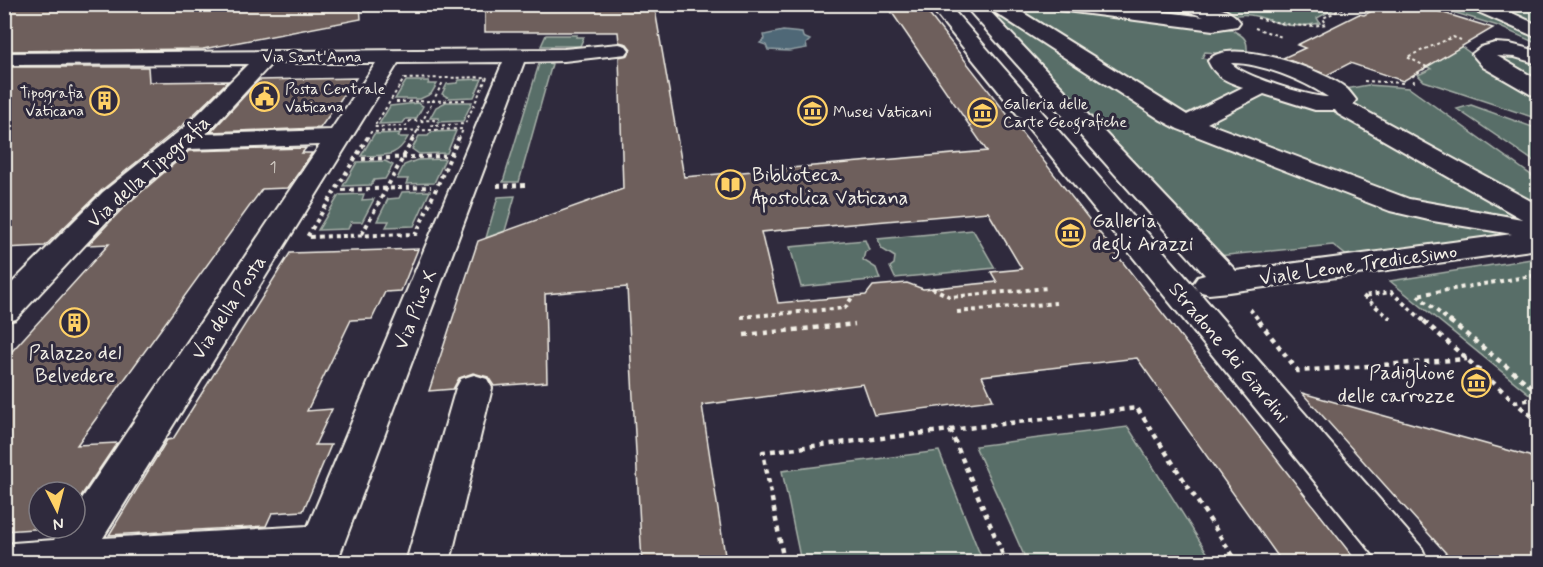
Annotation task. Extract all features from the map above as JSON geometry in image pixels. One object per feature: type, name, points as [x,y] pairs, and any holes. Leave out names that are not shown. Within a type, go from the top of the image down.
[{"type":"street","name":"Stradone dei Giardini","points":[[937,4],[1406,562]]},
{"type":"street","points":[[972,4],[1229,282]]},
{"type":"street","points":[[1058,4],[1213,24],[1230,22],[1225,18],[1186,4]]},
{"type":"street","points":[[1476,4],[1539,32]]},
{"type":"street","points":[[1000,7],[1187,124],[1400,205],[1432,213],[1539,230]]},
{"type":"street","name":"Via Sant'Anna","points":[[6,60],[585,54],[619,50]]},
{"type":"street","points":[[1539,57],[1513,51],[1493,50],[1483,54],[1485,58],[1539,89]]},
{"type":"street","name":"Via Pius X","points":[[319,553],[516,55]]},
{"type":"street","name":"Via della Tipografia","points":[[4,311],[113,198],[195,131],[267,56]]},
{"type":"street","name":"Via della Posta","points":[[66,560],[346,148],[391,56]]},
{"type":"street","points":[[1187,124],[1263,86]]},
{"type":"street","points":[[1346,108],[1539,216]]},
{"type":"street","points":[[182,142],[346,148]]},
{"type":"street","name":"Viale Leone Tredicesimo","points":[[1177,289],[1539,240]]},
{"type":"street","points":[[428,562],[474,388]]},
{"type":"street","points":[[13,562],[319,553]]},
{"type":"lane","points":[[1527,4],[1539,8]]},
{"type":"path","points":[[1254,17],[1287,27],[1307,28],[1326,24],[1323,18],[1346,7],[1344,4]]},
{"type":"path","points":[[1414,84],[1413,76],[1427,67],[1407,57],[1453,38],[1493,50]]},
{"type":"path","points":[[487,77],[476,100],[465,124],[432,126],[434,120],[423,120],[410,121],[406,126],[374,127],[404,79],[487,77]]},
{"type":"path","points":[[362,235],[445,78]]},
{"type":"path","points":[[1359,81],[1405,83]]},
{"type":"path","points":[[389,102],[476,100]]},
{"type":"path","points":[[463,129],[416,234],[307,237],[335,190],[346,148],[371,132],[417,131],[463,129]]},
{"type":"path","points":[[346,148],[403,158],[451,156]]},
{"type":"path","points":[[335,190],[437,187]]},
{"type":"path","points":[[1539,275],[1417,295],[1539,392]]},
{"type":"path","points":[[1229,282],[1298,371],[1467,359]]},
{"type":"path","points":[[932,288],[951,297],[1047,288]]},
{"type":"path","points":[[1391,319],[1363,296],[1391,292],[1428,322],[1539,422]]},
{"type":"path","points":[[741,317],[844,308],[853,296]]},
{"type":"path","points":[[957,312],[1056,303]]},
{"type":"path","points":[[744,335],[855,324]]},
{"type":"path","points":[[1515,402],[1539,398]]},
{"type":"path","points":[[784,562],[763,452],[1137,408],[1237,562]]},
{"type":"path","points":[[950,430],[1005,562]]},
{"type":"green space","points":[[1293,4],[1338,7],[1317,18],[1320,23],[1296,26],[1243,14],[1230,17],[1192,5]]},
{"type":"green space","points":[[1008,5],[1029,5],[1230,29],[1243,37],[1247,51],[1240,55],[1205,52],[1202,58],[1212,60],[1246,85],[1185,114]]},
{"type":"green space","points":[[1077,5],[1175,5],[1212,19]]},
{"type":"green space","points":[[1430,5],[1465,5],[1538,38],[1538,44],[1498,26]]},
{"type":"green space","points":[[1485,5],[1538,5],[1538,28]]},
{"type":"green space","points":[[990,8],[1162,119],[1514,234],[1348,257],[1333,245],[1217,256],[982,9]]},
{"type":"green space","points":[[546,35],[584,37],[580,46],[541,46]]},
{"type":"green space","points":[[1454,41],[1497,73],[1538,95],[1538,119],[1424,81],[1418,75],[1431,69],[1412,57]]},
{"type":"green space","points":[[1504,56],[1538,62],[1538,84],[1500,59]]},
{"type":"green space","points":[[544,62],[552,64],[519,182],[503,182],[539,64]]},
{"type":"green space","points":[[482,79],[474,97],[449,98],[442,94],[447,84],[457,83],[459,80]]},
{"type":"green space","points":[[406,81],[429,81],[428,84],[437,84],[431,94],[420,99],[395,99]]},
{"type":"green space","points":[[1368,85],[1409,88],[1538,180],[1538,210],[1351,105],[1340,90]]},
{"type":"green space","points":[[1267,92],[1330,105],[1525,218],[1411,201],[1208,124],[1209,121]]},
{"type":"green space","points":[[446,102],[472,102],[463,121],[438,122],[439,118],[430,118],[436,107]]},
{"type":"green space","points":[[418,103],[423,106],[416,119],[406,119],[403,123],[379,124],[390,106]]},
{"type":"green space","points":[[1471,105],[1538,129],[1538,164],[1457,109]]},
{"type":"green space","points":[[456,131],[447,153],[419,154],[412,149],[419,136],[428,136],[431,132]]},
{"type":"green space","points":[[400,133],[398,137],[408,137],[394,152],[361,156],[374,134]]},
{"type":"green space","points":[[445,159],[434,183],[406,184],[408,179],[397,179],[404,165],[417,160]]},
{"type":"green space","points":[[385,161],[393,165],[385,179],[374,180],[371,185],[343,186],[357,162]]},
{"type":"green space","points":[[430,191],[414,226],[386,227],[389,221],[377,221],[388,199],[399,198],[402,192]]},
{"type":"green space","points":[[364,194],[362,200],[374,199],[362,222],[351,222],[348,229],[318,230],[339,195]]},
{"type":"green space","points":[[515,196],[505,231],[486,238],[498,197]]},
{"type":"green space","points":[[973,230],[995,268],[895,278],[890,267],[894,264],[895,257],[882,249],[878,239]]},
{"type":"green space","points":[[865,240],[869,250],[865,252],[863,260],[876,268],[880,279],[801,287],[790,247]]},
{"type":"green space","points":[[1538,258],[1538,401],[1390,281]]},
{"type":"green space","points":[[1128,427],[1213,562],[1027,562],[975,446]]},
{"type":"green space","points":[[939,451],[983,562],[801,562],[782,471]]},
{"type":"water","points":[[783,31],[802,33],[803,37],[810,40],[806,44],[807,48],[789,51],[768,50],[766,45],[760,43],[765,39],[764,35]]},
{"type":"building","points":[[4,4],[360,4],[361,19],[203,49],[4,51]]},
{"type":"building","points":[[485,4],[654,4],[684,177],[987,151],[886,4],[921,4],[1357,562],[1282,562],[1137,358],[982,376],[993,400],[874,415],[863,384],[702,405],[726,562],[642,562],[627,287],[545,294],[547,382],[494,386],[488,377],[473,373],[459,378],[453,389],[429,391],[478,241],[623,189],[619,57],[628,55],[631,49],[627,44],[619,42],[618,32],[485,32]],"holes":[[[988,212],[1022,269],[991,272],[997,282],[923,289],[907,283],[873,286],[866,295],[778,303],[761,232]]]},
{"type":"building","points":[[1386,4],[1414,4],[1493,28],[1403,81],[1350,63],[1327,75],[1283,58],[1305,48],[1297,45],[1359,14],[1364,15]]},
{"type":"building","points":[[4,67],[148,67],[149,82],[228,81],[184,124],[102,190],[45,246],[4,248]]},
{"type":"building","points":[[356,78],[320,128],[211,132],[259,80]]},
{"type":"building","name":"Palazzo del Belvedere","points":[[306,148],[302,153],[312,153],[288,188],[262,189],[77,445],[117,443],[87,487],[87,480],[27,480],[27,529],[4,531],[4,360],[109,244],[88,245],[125,206],[189,151]]},
{"type":"building","points":[[418,249],[401,291],[385,292],[372,319],[351,320],[307,411],[332,409],[315,445],[331,445],[303,511],[272,513],[266,526],[109,535],[167,440],[173,439],[290,253]]},
{"type":"building","points":[[1302,393],[1529,456],[1539,465],[1539,562],[1454,562]]},
{"type":"place","name":"Posta Centrale Vaticana","points":[[264,97]]},
{"type":"place","name":"Tipografia Vaticana","points":[[105,101]]},
{"type":"place","name":"Musei Vaticani","points":[[812,111]]},
{"type":"place","name":"Galleria delle Carte Geografiche","points":[[982,112]]},
{"type":"place","name":"Biblioteca Apostolica Vaticana","points":[[731,185]]},
{"type":"place","name":"Galleria degli Arazzi","points":[[1071,232]]},
{"type":"place","name":"Palazzo del Belvedere","points":[[75,322]]},
{"type":"place","name":"Padiglione delle carrozze","points":[[1476,383]]}]
